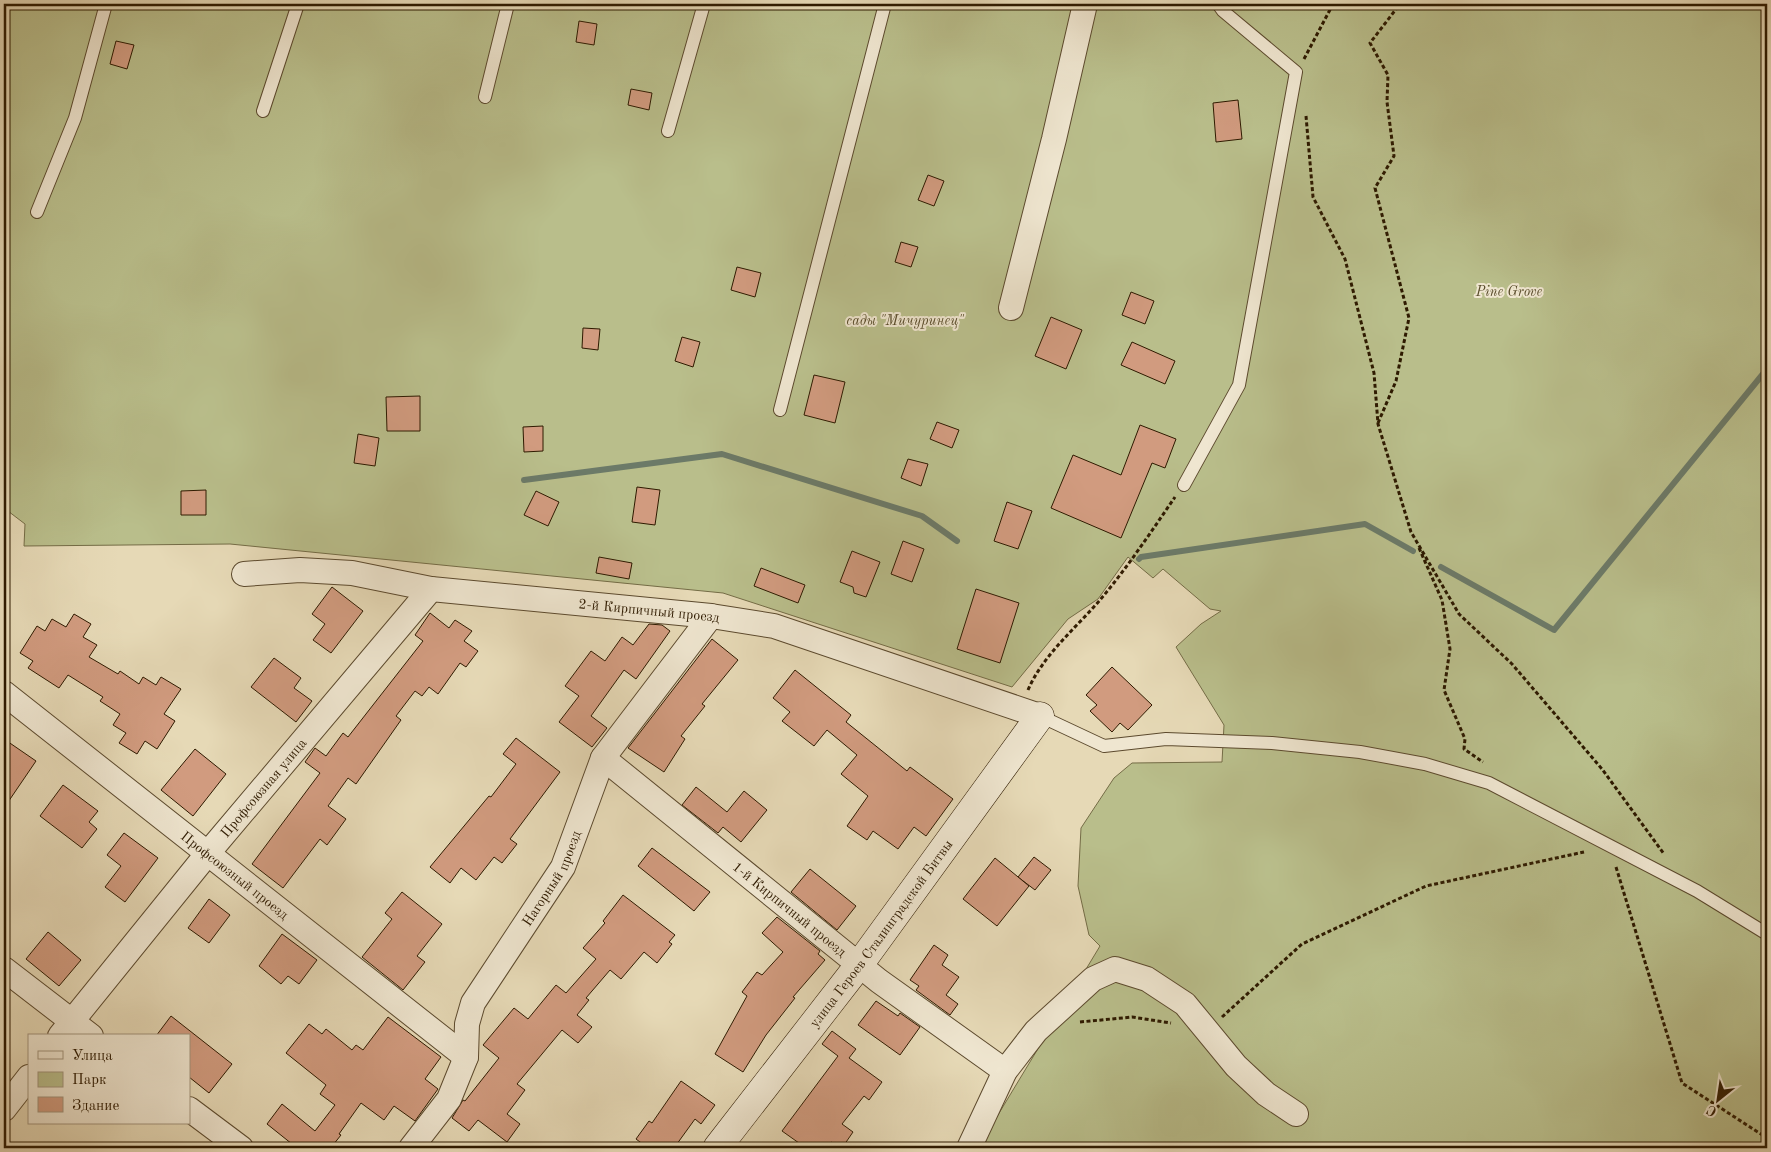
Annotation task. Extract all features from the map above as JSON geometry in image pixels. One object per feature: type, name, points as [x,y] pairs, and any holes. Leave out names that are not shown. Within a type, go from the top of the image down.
[{"type":"street","points":[[1011,308],[1054,139],[1085,4]]},
{"type":"street","name":"2-й Кирпичный проезд","points":[[244,574],[300,570],[352,573],[431,589],[711,616],[774,626],[1034,705]]},
{"type":"street","name":"Профсоюзная улица","points":[[66,1028],[208,853],[431,589]]},
{"type":"street","name":"Нагорный проезд","points":[[411,1148],[449,1099],[466,1057],[467,1024],[473,1003],[563,867],[603,758],[711,616]]},
{"type":"street","name":"Профсоюзный проезд","points":[[4,693],[466,1057]]},
{"type":"street","name":"улица Героев Сталинградской Битвы","points":[[717,1148],[859,965],[1034,705]]},
{"type":"street","name":"1-й Кирпичный проезд","points":[[603,758],[859,965],[1005,1071]]},
{"type":"street","points":[[4,969],[66,1028],[85,1034]]},
{"type":"street","points":[[969,1148],[1005,1071],[1036,1030],[1093,979],[1115,969],[1147,980],[1185,1004],[1242,1072],[1266,1094],[1296,1114]]},
{"type":"street","points":[[4,1109],[28,1078]]},
{"type":"street","points":[[190,1110],[241,1148]]},
{"type":"lane","points":[[37,212],[74,118],[106,4]]},
{"type":"lane","points":[[263,111],[298,4]]},
{"type":"lane","points":[[485,97],[508,4]]},
{"type":"lane","points":[[668,131],[704,4]]},
{"type":"lane","points":[[780,410],[885,4]]},
{"type":"lane","points":[[1184,485],[1240,385],[1296,72],[1223,11],[1218,4]]},
{"type":"lane","points":[[1034,705],[1104,746],[1166,739],[1272,743],[1360,752],[1425,764],[1489,783],[1697,891],[1767,934]]},
{"type":"path","points":[[1296,72],[1333,4]]},
{"type":"path","points":[[1378,424],[1396,381],[1409,318],[1375,188],[1394,156],[1387,102],[1388,74],[1370,42],[1400,4]]},
{"type":"path","points":[[1306,112],[1313,198],[1344,259],[1374,373],[1378,424],[1411,532],[1442,600],[1450,649],[1444,690],[1465,739],[1464,749],[1487,765]]},
{"type":"path","points":[[1034,705],[1036,671],[1100,599],[1137,552],[1184,485]]},
{"type":"path","points":[[1411,532],[1459,614],[1512,664],[1602,769],[1653,841],[1666,855]]},
{"type":"path","points":[[1078,1023],[1132,1017],[1207,1029],[1238,1004],[1302,944],[1426,886],[1610,847],[1682,1083],[1767,1138]]},
{"type":"green space","points":[[4,4],[1767,4],[1767,1148],[1341,1148],[1308,1143],[1308,1148],[981,1148],[984,1138],[1100,946],[1089,935],[1078,886],[1081,828],[1114,778],[1132,763],[1222,762],[1224,725],[1176,647],[1201,624],[1221,611],[1210,609],[1163,569],[1153,578],[1128,557],[1098,599],[1068,619],[1012,687],[723,593],[230,544],[24,546],[25,524],[4,508]]},
{"type":"building","points":[[579,21],[597,24],[594,45],[576,42]]},
{"type":"building","points":[[116,41],[134,45],[127,69],[110,64]]},
{"type":"building","points":[[631,89],[652,93],[649,110],[628,105]]},
{"type":"building","points":[[1238,100],[1242,139],[1216,142],[1213,103]]},
{"type":"building","points":[[928,175],[944,181],[934,206],[918,200]]},
{"type":"building","points":[[901,242],[918,247],[911,267],[895,262]]},
{"type":"building","points":[[737,267],[761,273],[755,297],[731,290]]},
{"type":"building","points":[[1131,292],[1154,301],[1145,324],[1122,315]]},
{"type":"building","points":[[1051,317],[1082,330],[1066,369],[1035,356]]},
{"type":"building","points":[[583,328],[600,329],[598,350],[582,348]]},
{"type":"building","points":[[682,337],[700,342],[693,367],[675,361]]},
{"type":"building","points":[[1132,342],[1175,361],[1165,384],[1121,365]]},
{"type":"building","points":[[814,375],[845,382],[835,423],[804,415]]},
{"type":"building","points":[[420,396],[420,431],[387,431],[386,397]]},
{"type":"building","points":[[937,422],[959,430],[952,448],[930,439]]},
{"type":"building","points":[[1140,425],[1176,439],[1165,468],[1152,463],[1121,538],[1051,508],[1073,455],[1121,475]]},
{"type":"building","points":[[543,426],[543,451],[524,452],[523,427]]},
{"type":"building","points":[[358,434],[379,438],[375,466],[354,463]]},
{"type":"building","points":[[908,459],[928,464],[921,486],[901,478]]},
{"type":"building","points":[[637,487],[660,490],[655,525],[632,522]]},
{"type":"building","points":[[206,490],[206,515],[181,515],[181,491]]},
{"type":"building","points":[[536,491],[559,502],[548,526],[524,515]]},
{"type":"building","points":[[1007,502],[1032,511],[1018,549],[994,541]]},
{"type":"building","points":[[903,541],[924,549],[912,582],[891,574]]},
{"type":"building","points":[[852,551],[880,562],[866,597],[854,593],[853,587],[840,582]]},
{"type":"building","points":[[599,557],[632,563],[629,579],[596,573]]},
{"type":"building","points":[[761,568],[805,585],[798,603],[754,586]]},
{"type":"building","points":[[332,587],[363,611],[331,653],[313,640],[325,624],[312,614]]},
{"type":"building","points":[[976,589],[1019,603],[1000,663],[957,649]]},
{"type":"building","points":[[430,613],[449,628],[455,620],[472,631],[464,641],[478,651],[466,667],[460,663],[438,694],[429,687],[422,696],[415,691],[396,716],[401,720],[356,784],[348,778],[328,806],[346,819],[327,845],[320,839],[283,888],[252,864],[320,773],[305,762],[315,748],[326,756],[343,733],[348,737],[423,641],[415,635]]},
{"type":"building","points":[[74,614],[91,624],[83,637],[97,645],[89,657],[118,674],[120,671],[139,684],[143,677],[156,685],[161,677],[181,689],[164,714],[175,721],[157,749],[145,741],[137,754],[119,743],[126,733],[113,725],[120,714],[100,701],[103,697],[68,675],[59,688],[28,668],[33,661],[20,653],[37,626],[45,631],[52,619],[66,627]]},
{"type":"building","points":[[649,624],[662,625],[670,631],[636,679],[624,670],[591,716],[607,728],[592,747],[559,722],[579,696],[565,686],[591,651],[605,661],[622,637],[633,645]]},
{"type":"building","points":[[712,639],[738,660],[702,704],[705,706],[681,736],[685,739],[664,772],[628,748]]},
{"type":"building","points":[[274,658],[301,678],[294,688],[312,701],[296,722],[251,687]]},
{"type":"building","points":[[1112,667],[1152,705],[1128,730],[1120,723],[1112,732],[1090,711],[1097,705],[1086,695]]},
{"type":"building","points":[[795,670],[851,715],[846,722],[907,771],[910,767],[953,799],[926,836],[914,827],[898,849],[873,831],[867,840],[847,826],[868,796],[841,774],[857,755],[827,730],[814,746],[782,721],[790,712],[773,698]]},
{"type":"building","points":[[516,738],[560,772],[510,839],[517,844],[502,863],[494,857],[476,880],[461,868],[450,883],[430,867],[489,796],[491,797],[516,764],[503,754]]},
{"type":"building","points":[[4,739],[36,761],[4,808]]},
{"type":"building","points":[[195,749],[226,774],[193,816],[161,790]]},
{"type":"building","points":[[63,785],[98,811],[89,822],[97,829],[82,848],[40,816]]},
{"type":"building","points":[[696,787],[727,812],[744,791],[767,810],[741,842],[723,827],[718,833],[682,805]]},
{"type":"building","points":[[124,833],[158,858],[125,902],[105,887],[121,866],[107,855]]},
{"type":"building","points":[[652,848],[710,892],[694,911],[638,866]]},
{"type":"building","points":[[1034,857],[1051,870],[1035,890],[1018,877]]},
{"type":"building","points":[[995,858],[1029,886],[997,926],[963,899]]},
{"type":"building","points":[[810,869],[856,906],[837,930],[791,892]]},
{"type":"building","points":[[402,892],[442,924],[417,956],[425,962],[403,990],[362,957],[392,919],[385,913]]},
{"type":"building","points":[[623,895],[675,935],[669,942],[672,944],[657,963],[644,952],[621,979],[610,970],[586,998],[589,1000],[577,1015],[592,1027],[578,1043],[562,1030],[517,1084],[525,1090],[507,1114],[520,1124],[507,1142],[478,1120],[469,1131],[452,1118],[463,1100],[465,1101],[499,1058],[483,1045],[514,1008],[528,1019],[556,985],[566,993],[596,959],[583,948],[605,923],[603,921]]},
{"type":"building","points":[[209,899],[230,915],[209,943],[188,928]]},
{"type":"building","points":[[777,917],[820,951],[818,954],[825,960],[793,997],[795,998],[766,1035],[743,1072],[715,1054],[747,996],[742,992],[757,972],[762,975],[783,952],[762,933]]},
{"type":"building","points":[[48,932],[81,960],[59,986],[26,959]]},
{"type":"building","points":[[282,934],[317,960],[299,984],[288,976],[281,984],[259,966]]},
{"type":"building","points":[[934,945],[948,955],[942,965],[959,977],[946,995],[958,1004],[950,1015],[916,990],[919,986],[910,980]]},
{"type":"building","points":[[876,1001],[898,1016],[900,1013],[920,1027],[900,1055],[858,1025]]},
{"type":"building","points":[[171,1016],[232,1064],[209,1093],[190,1078],[190,1034],[158,1034]]},
{"type":"building","points":[[388,1017],[441,1057],[425,1079],[438,1089],[415,1121],[394,1106],[384,1120],[361,1103],[333,1145],[337,1148],[297,1148],[267,1124],[282,1104],[315,1131],[335,1105],[320,1094],[326,1085],[286,1053],[309,1024],[322,1034],[326,1029],[352,1050],[356,1045],[363,1050]]},
{"type":"building","points":[[832,1031],[856,1049],[849,1058],[882,1082],[869,1100],[864,1096],[842,1124],[853,1132],[842,1148],[831,1142],[826,1148],[806,1148],[782,1131],[838,1056],[822,1044]]},
{"type":"building","points":[[681,1081],[715,1105],[701,1124],[695,1119],[674,1148],[648,1148],[636,1139],[649,1121],[652,1123]]},
{"type":"waterway","points":[[1759,4],[1767,9]]},
{"type":"waterway","points":[[1441,567],[1554,630],[1767,369]]},
{"type":"waterway","points":[[524,480],[722,454],[922,516],[957,541]]},
{"type":"waterway","points":[[1139,559],[1141,557],[1365,524],[1413,551]]},
{"type":"park label","name":"Pine Grove","points":[[1509,291]]},
{"type":"park label","name":"сады \"Мичуринец\"","points":[[905,320]]}]
